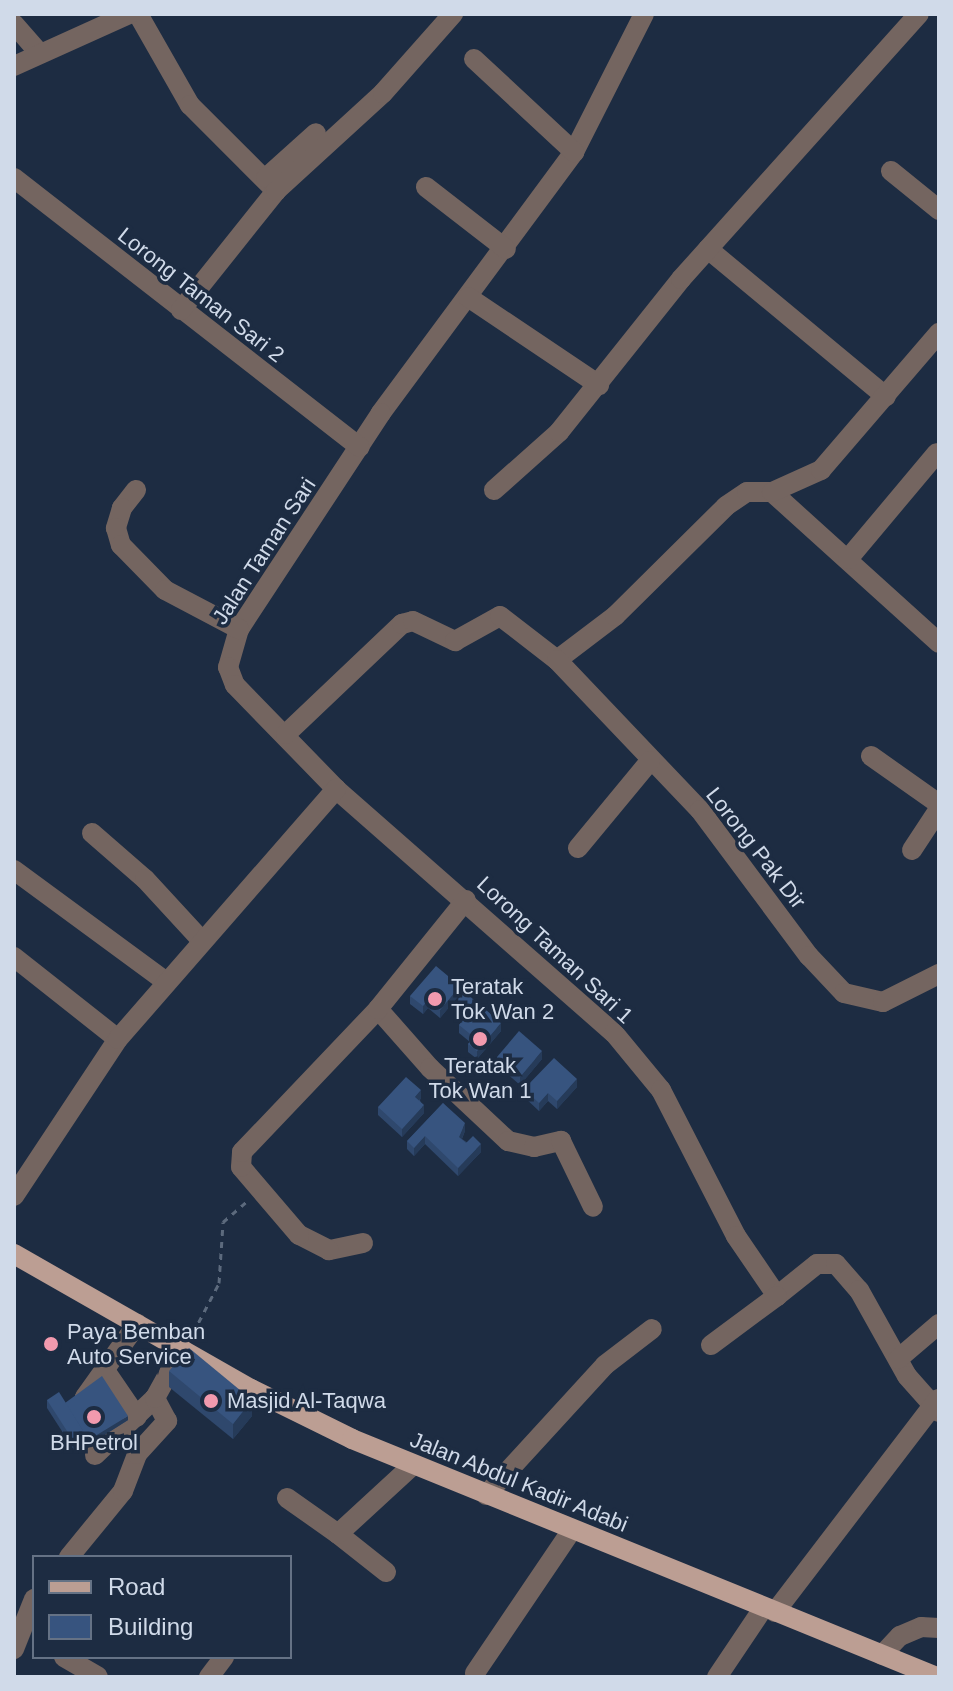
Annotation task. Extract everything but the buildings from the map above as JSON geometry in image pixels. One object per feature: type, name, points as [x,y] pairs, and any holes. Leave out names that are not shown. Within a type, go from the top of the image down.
[{"type":"main road","name":"Jalan Abdul Kadir Adabi","points":[[14,1254],[302,1415],[413,1465],[937,1677]]},
{"type":"street","points":[[14,66],[129,14]]},
{"type":"street","points":[[138,14],[190,105],[271,185]]},
{"type":"street","points":[[271,185],[383,93],[453,14]]},
{"type":"street","name":"Jalan Taman Sari","points":[[336,789],[286,734],[235,685],[228,667],[239,629],[360,447],[574,152],[644,14]]},
{"type":"street","points":[[494,490],[559,432],[599,385],[635,333],[919,14]]},
{"type":"street","points":[[14,24],[39,53]]},
{"type":"street","points":[[474,59],[574,152]]},
{"type":"street","points":[[181,310],[271,185],[316,133]]},
{"type":"street","points":[[891,171],[939,210]]},
{"type":"street","name":"Lorong Taman Sari 2","points":[[14,178],[360,447]]},
{"type":"street","points":[[426,187],[506,249]]},
{"type":"street","points":[[708,249],[886,397]]},
{"type":"street","points":[[468,297],[599,385]]},
{"type":"street","points":[[557,660],[615,616],[726,506],[747,492],[772,492],[821,470],[939,333]]},
{"type":"street","points":[[848,559],[937,453]]},
{"type":"street","points":[[136,490],[122,508],[116,528],[121,545],[165,590],[239,629]]},
{"type":"street","points":[[772,492],[939,643]]},
{"type":"street","name":"Lorong Pak Dir","points":[[286,734],[402,624],[413,621],[455,641],[500,616],[557,660],[700,810],[809,956],[844,993],[883,1002],[939,974]]},
{"type":"street","points":[[871,756],[939,806],[912,850]]},
{"type":"street","points":[[578,848],[650,761]]},
{"type":"street","points":[[14,1196],[118,1039],[165,981],[336,789]]},
{"type":"street","name":"Lorong Taman Sari 1","points":[[336,789],[614,1033],[661,1090],[703,1177],[777,1296]]},
{"type":"street","points":[[92,833],[145,879],[201,940]]},
{"type":"street","points":[[14,870],[165,981]]},
{"type":"street","points":[[363,1243],[329,1250],[299,1235],[241,1167],[242,1152],[378,1009],[466,900]]},
{"type":"street","points":[[14,957],[118,1039]]},
{"type":"street","points":[[378,1009],[430,1068],[508,1141],[534,1147],[561,1141],[593,1207]]},
{"type":"street","points":[[711,1345],[817,1264],[836,1264],[859,1290],[898,1359],[937,1406],[769,1609],[717,1677]]},
{"type":"street","points":[[113,1441],[85,1397],[137,1324]]},
{"type":"street","points":[[898,1359],[939,1324]]},
{"type":"street","points":[[486,1495],[605,1365],[652,1329]]},
{"type":"street","points":[[95,1455],[155,1398],[182,1349]]},
{"type":"street","points":[[104,1369],[137,1417]]},
{"type":"street","points":[[71,1555],[123,1491],[137,1454],[167,1421],[155,1398]]},
{"type":"street","points":[[338,1534],[413,1465]]},
{"type":"street","points":[[287,1498],[386,1572]]},
{"type":"street","points":[[475,1673],[572,1530]]},
{"type":"street","points":[[21,1638],[32,1605]]},
{"type":"street","points":[[882,1655],[900,1636],[921,1627],[939,1628]]},
{"type":"street","points":[[67,1659],[98,1677]]},
{"type":"street","points":[[209,1677],[222,1659]]},
{"type":"path","points":[[182,1349],[219,1283],[221,1235],[233,1210]]},
{"type":"place","name":"Teratak Tok Wan 2","points":[[435,999]]},
{"type":"place","name":"Teratak Tok Wan 1","points":[[480,1039]]},
{"type":"place","name":"Paya Bemban Auto Service","points":[[51,1344]]},
{"type":"place","name":"Masjid Al-Taqwa","points":[[211,1401]]},
{"type":"place","name":"BHPetrol","points":[[94,1417]]}]
